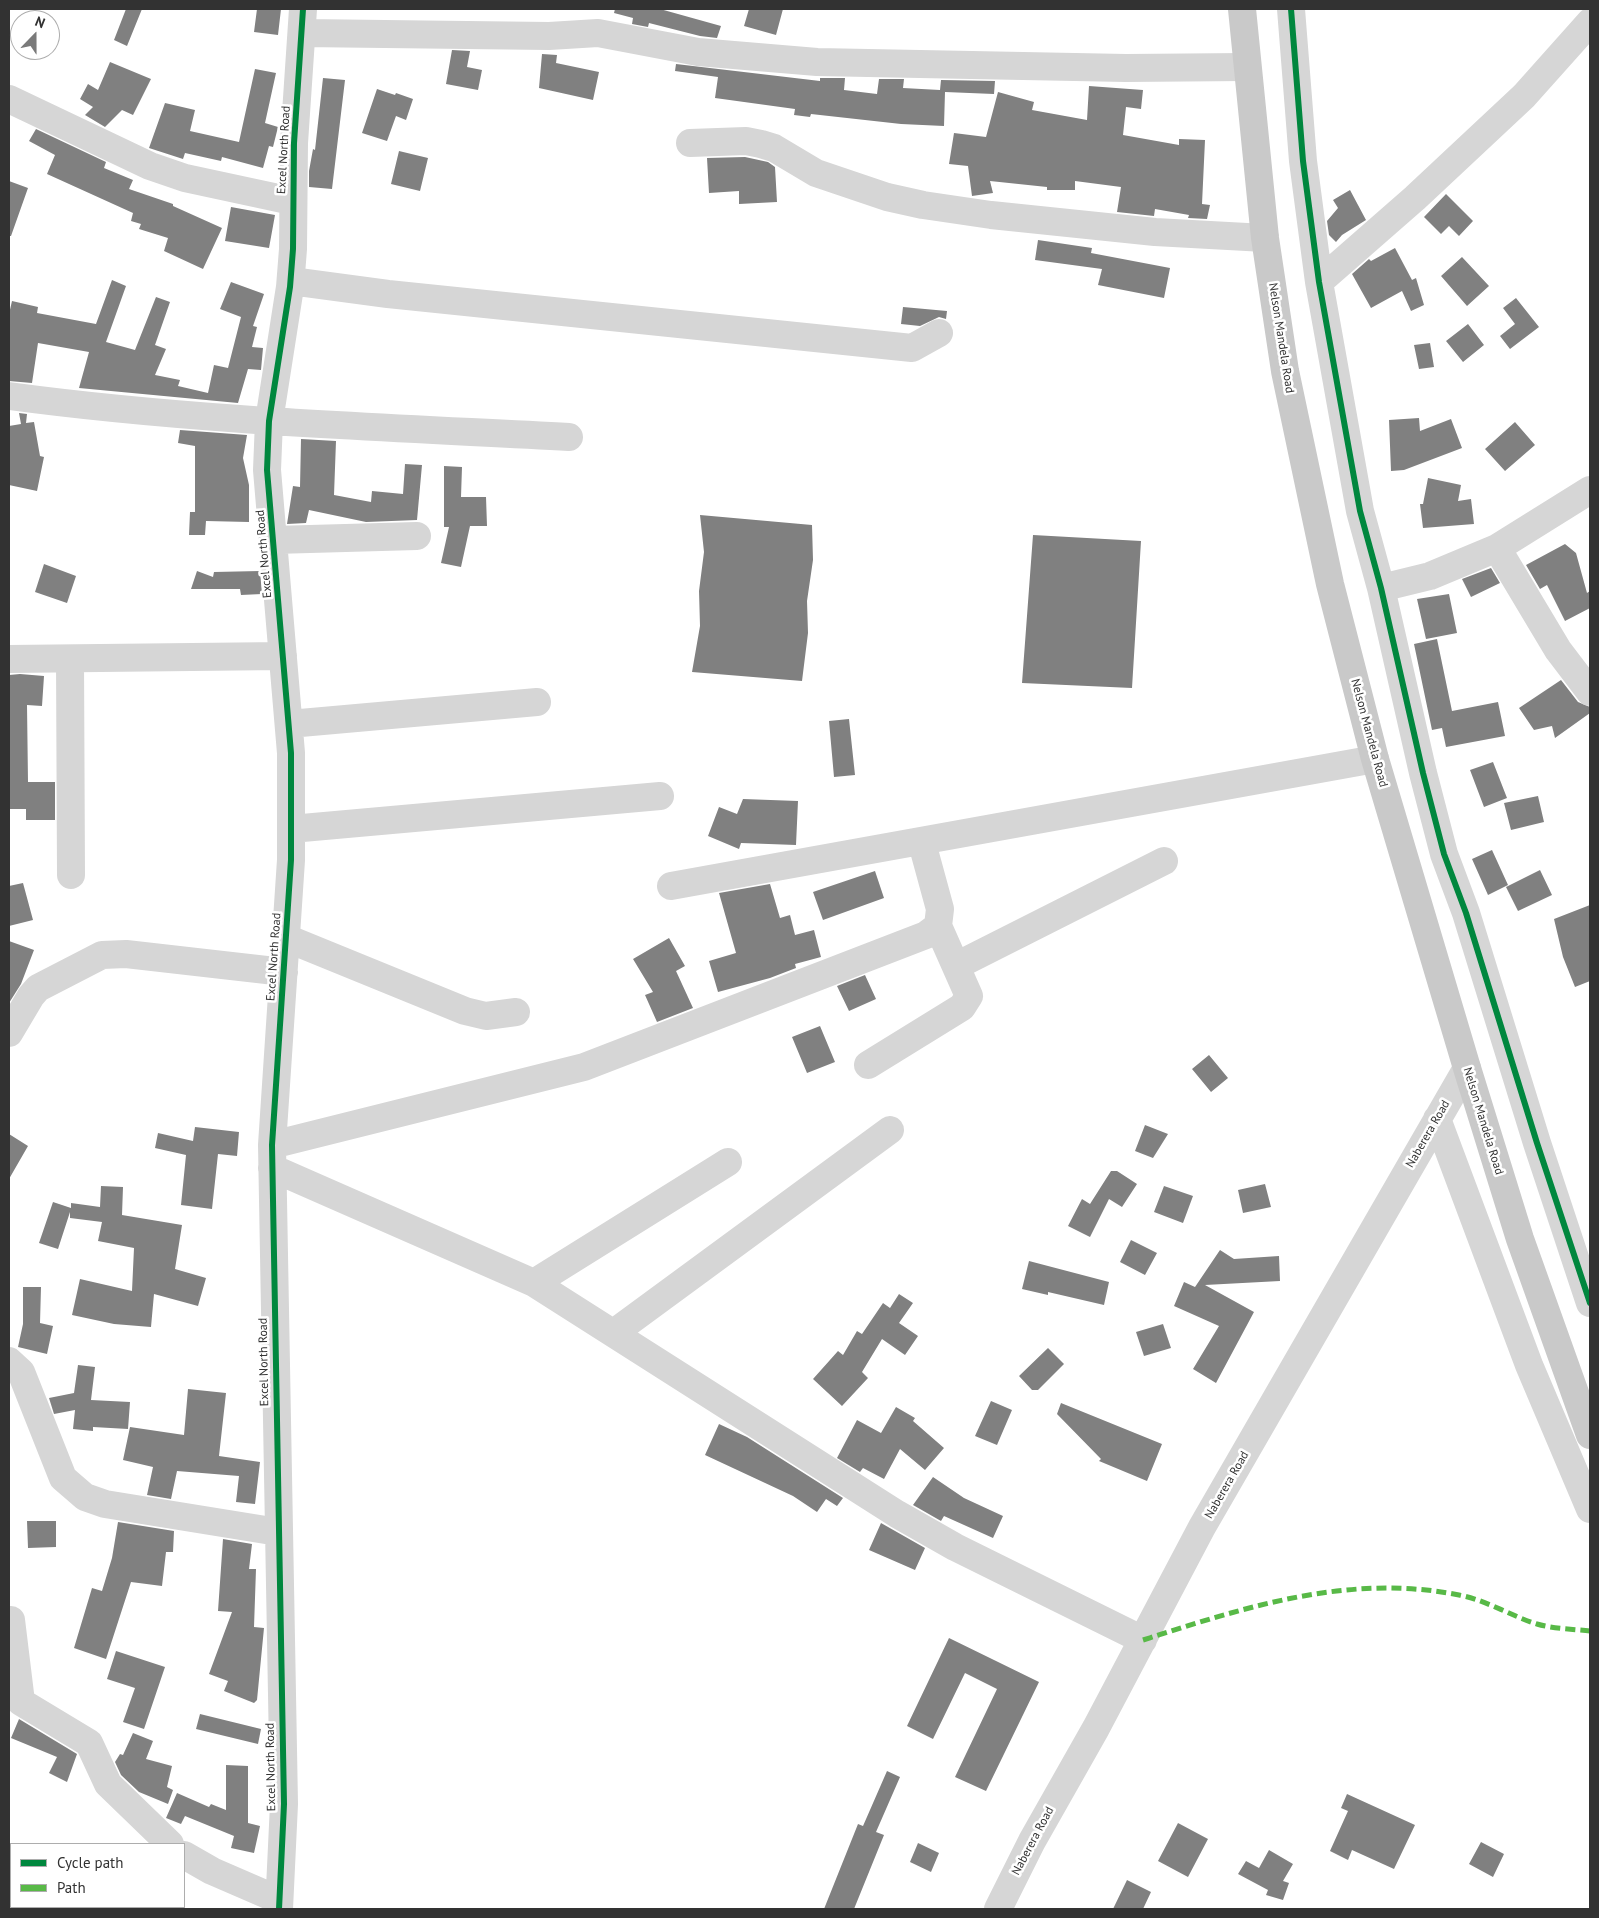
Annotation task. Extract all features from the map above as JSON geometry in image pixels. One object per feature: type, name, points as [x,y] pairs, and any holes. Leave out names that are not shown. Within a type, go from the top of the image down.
[{"type":"main road","name":"Nelson Mandela Road","points":[[1242,9],[1246,67],[1266,238],[1285,370],[1330,584],[1375,760],[1467,1068],[1520,1239],[1590,1432]]},
{"type":"street","points":[[1291,9],[1303,161],[1319,282],[1360,511],[1381,588],[1423,773],[1444,854],[1469,922],[1537,1143],[1590,1303]]},
{"type":"street","points":[[303,21],[550,36],[598,33],[698,52],[817,62],[1126,68],[1246,67]]},
{"type":"street","name":"Excel North Road","points":[[279,1904],[284,1804],[272,1156],[291,830],[288,724],[267,470],[269,420],[291,281],[294,143],[303,21]]},
{"type":"street","points":[[1319,282],[1408,204],[1524,96],[1590,22]]},
{"type":"street","points":[[10,103],[150,166],[185,178],[292,201]]},
{"type":"street","points":[[690,143],[738,141],[761,144],[774,148],[816,173],[887,197],[923,205],[991,215],[1155,232],[1266,238]]},
{"type":"street","points":[[291,281],[388,294],[912,348],[939,333]]},
{"type":"street","points":[[9,396],[59,403],[269,420],[569,436]]},
{"type":"street","points":[[1381,588],[1430,576],[1498,548],[1590,490]]},
{"type":"street","points":[[274,540],[416,536]]},
{"type":"street","points":[[1498,548],[1558,650],[1590,692]]},
{"type":"street","points":[[9,659],[283,656]]},
{"type":"street","points":[[70,658],[71,875]]},
{"type":"street","points":[[288,724],[537,702]]},
{"type":"street","points":[[672,886],[922,843],[1375,760]]},
{"type":"street","points":[[291,830],[660,796]]},
{"type":"street","points":[[868,1065],[962,1006],[969,996],[938,926],[940,909],[922,843]]},
{"type":"street","points":[[956,966],[1164,861]]},
{"type":"street","points":[[272,1156],[584,1067],[926,935],[938,926]]},
{"type":"street","points":[[286,938],[465,1011],[486,1016],[516,1012]]},
{"type":"street","points":[[9,1033],[30,996],[38,988],[108,954],[126,954],[284,972]]},
{"type":"street","name":"Naberera Road","points":[[998,1909],[1032,1841],[1143,1640],[1202,1527],[1467,1068]]},
{"type":"street","points":[[1436,1119],[1529,1365],[1590,1509]]},
{"type":"street","points":[[615,1332],[890,1130]]},
{"type":"street","points":[[272,1156],[534,1282],[897,1514],[955,1546],[1143,1640]]},
{"type":"street","points":[[534,1282],[728,1162]]},
{"type":"street","points":[[9,1361],[21,1372],[63,1478],[85,1497],[105,1504],[278,1532]]},
{"type":"street","points":[[10,1620],[21,1702],[89,1743],[108,1784],[169,1843]]},
{"type":"street","points":[[185,1856],[279,1904]]},
{"type":"building","points":[[126,9],[142,9],[127,46],[114,40]]},
{"type":"building","points":[[257,9],[281,9],[278,35],[254,32]]},
{"type":"building","points":[[615,9],[660,9],[721,26],[717,38],[700,36],[649,23],[648,27],[632,24],[633,18],[614,13]]},
{"type":"building","points":[[749,9],[783,9],[776,35],[744,26]]},
{"type":"building","points":[[452,50],[470,51],[467,67],[482,70],[478,90],[446,84]]},
{"type":"building","points":[[542,54],[557,55],[556,63],[599,72],[593,100],[539,88]]},
{"type":"building","points":[[110,62],[151,79],[133,115],[122,110],[105,127],[85,115],[93,107],[80,99],[88,84],[98,90]]},
{"type":"building","points":[[676,64],[820,81],[820,78],[845,78],[844,90],[877,94],[879,79],[904,79],[903,88],[940,90],[941,80],[995,81],[994,94],[945,92],[944,126],[901,124],[811,114],[810,117],[794,115],[795,109],[715,98],[718,77],[675,71]]},
{"type":"building","points":[[255,69],[276,73],[265,123],[278,127],[273,147],[269,146],[263,168],[222,157],[221,161],[185,153],[183,159],[149,148],[165,103],[195,110],[190,131],[239,142]]},
{"type":"building","points":[[323,78],[345,80],[332,189],[309,187],[309,171],[313,149],[315,150]]},
{"type":"building","points":[[1089,86],[1143,90],[1141,109],[1126,107],[1123,135],[1179,145],[1179,139],[1205,140],[1202,204],[1210,205],[1207,219],[1188,218],[1189,215],[1155,209],[1154,216],[1117,212],[1121,187],[1075,181],[1075,190],[1047,190],[1047,187],[990,181],[993,193],[972,196],[968,166],[949,164],[954,133],[986,137],[998,92],[1034,102],[1032,110],[1087,120]]},
{"type":"building","points":[[377,89],[413,99],[406,120],[396,116],[387,141],[362,133]]},
{"type":"building","points":[[36,129],[106,162],[104,168],[133,180],[129,189],[173,204],[173,206],[222,228],[203,269],[164,251],[168,238],[139,229],[141,224],[131,221],[133,213],[47,174],[55,155],[29,141]]},
{"type":"building","points":[[399,151],[428,158],[420,191],[391,184]]},
{"type":"building","points":[[745,157],[768,162],[775,167],[777,202],[739,204],[739,191],[709,193],[707,158]]},
{"type":"building","points":[[9,181],[28,188],[11,236],[9,236]]},
{"type":"building","points":[[1350,190],[1366,220],[1342,235],[1336,242],[1329,235],[1327,221],[1338,208],[1333,200]]},
{"type":"building","points":[[1446,194],[1473,221],[1459,236],[1449,226],[1441,234],[1424,217]]},
{"type":"building","points":[[231,207],[275,215],[269,248],[225,241]]},
{"type":"building","points":[[1038,240],[1092,248],[1091,253],[1170,268],[1164,298],[1098,285],[1102,269],[1035,260]]},
{"type":"building","points":[[1395,248],[1412,280],[1416,278],[1424,305],[1411,311],[1402,291],[1371,308],[1352,274],[1369,259],[1371,261]]},
{"type":"building","points":[[1462,257],[1489,286],[1467,306],[1441,276]]},
{"type":"building","points":[[112,280],[126,286],[106,342],[135,350],[156,297],[170,302],[155,345],[166,349],[155,375],[180,380],[178,386],[208,393],[214,365],[228,368],[241,317],[220,309],[231,282],[264,294],[253,326],[257,327],[252,347],[263,348],[261,370],[248,369],[238,403],[79,388],[89,352],[38,343],[32,383],[9,381],[9,314],[12,301],[38,307],[37,313],[96,324]]},
{"type":"building","points":[[1516,298],[1539,327],[1510,349],[1500,336],[1515,324],[1503,308]]},
{"type":"building","points":[[903,307],[947,311],[946,319],[939,317],[920,326],[901,324]]},
{"type":"building","points":[[1468,324],[1484,345],[1463,362],[1446,341]]},
{"type":"building","points":[[1430,343],[1434,367],[1419,369],[1414,345]]},
{"type":"building","points":[[19,413],[27,414],[26,423],[34,422],[40,456],[44,457],[37,491],[9,485],[9,426],[21,424]]},
{"type":"building","points":[[1419,418],[1420,431],[1451,419],[1462,448],[1404,470],[1391,471],[1389,420]]},
{"type":"building","points":[[1515,422],[1535,445],[1505,471],[1485,449]]},
{"type":"building","points":[[180,430],[247,435],[243,458],[249,485],[249,522],[206,521],[205,535],[189,535],[190,512],[195,512],[195,446],[178,443]]},
{"type":"building","points":[[301,439],[336,441],[334,495],[371,502],[372,491],[403,494],[405,464],[422,465],[417,520],[366,522],[309,510],[306,523],[287,524],[293,486],[300,487]]},
{"type":"building","points":[[444,466],[462,467],[461,497],[486,497],[487,526],[470,526],[461,567],[441,563],[449,527],[444,527]]},
{"type":"building","points":[[1428,478],[1461,485],[1458,501],[1471,499],[1474,524],[1423,528],[1420,504],[1423,504]]},
{"type":"building","points":[[700,515],[812,525],[813,560],[807,601],[808,633],[802,681],[692,672],[700,626],[699,591],[704,552]]},
{"type":"building","points":[[1033,535],[1141,541],[1132,688],[1022,683]]},
{"type":"building","points":[[1565,544],[1576,553],[1587,593],[1590,591],[1590,608],[1565,621],[1547,585],[1540,589],[1526,565]]},
{"type":"building","points":[[44,564],[76,576],[67,603],[35,592]]},
{"type":"building","points":[[1491,568],[1500,583],[1471,597],[1462,579]]},
{"type":"building","points":[[197,571],[213,577],[214,572],[260,571],[262,594],[241,595],[240,589],[191,589]]},
{"type":"building","points":[[1449,594],[1457,633],[1426,639],[1417,599]]},
{"type":"building","points":[[1437,639],[1452,711],[1498,702],[1505,736],[1446,747],[1442,728],[1432,730],[1414,644]]},
{"type":"building","points":[[9,675],[44,676],[42,706],[27,705],[28,782],[55,782],[55,820],[26,820],[26,809],[9,809]]},
{"type":"building","points":[[1561,680],[1578,702],[1590,707],[1590,713],[1555,738],[1552,726],[1534,730],[1519,708]]},
{"type":"building","points":[[849,719],[855,775],[834,777],[829,721]]},
{"type":"building","points":[[1493,762],[1507,798],[1484,807],[1470,770]]},
{"type":"building","points":[[1538,796],[1544,822],[1511,830],[1504,803]]},
{"type":"building","points":[[743,799],[798,801],[796,845],[741,843],[739,849],[708,836],[719,807],[737,814]]},
{"type":"building","points":[[1492,850],[1508,885],[1488,895],[1472,859]]},
{"type":"building","points":[[1540,870],[1552,895],[1518,911],[1506,887]]},
{"type":"building","points":[[875,871],[884,898],[823,920],[813,892]]},
{"type":"building","points":[[23,883],[33,920],[9,926],[9,886]]},
{"type":"building","points":[[770,884],[780,918],[790,915],[795,935],[814,930],[821,957],[795,964],[796,968],[770,978],[718,992],[709,961],[736,953],[719,893]]},
{"type":"building","points":[[1590,905],[1590,981],[1575,987],[1563,957],[1554,919]]},
{"type":"building","points":[[669,938],[685,966],[676,971],[693,1008],[657,1022],[645,995],[653,992],[633,959]]},
{"type":"building","points":[[9,941],[34,950],[21,984],[9,1003]]},
{"type":"building","points":[[865,975],[876,999],[849,1011],[837,986]]},
{"type":"building","points":[[820,1026],[835,1062],[807,1073],[792,1037]]},
{"type":"building","points":[[1209,1055],[1228,1078],[1211,1092],[1192,1069]]},
{"type":"building","points":[[1145,1125],[1168,1134],[1153,1158],[1135,1151]]},
{"type":"building","points":[[195,1127],[239,1132],[237,1156],[218,1154],[212,1209],[181,1205],[186,1155],[155,1148],[158,1133],[193,1141]]},
{"type":"building","points":[[9,1134],[28,1146],[9,1179]]},
{"type":"building","points":[[1111,1171],[1117,1171],[1137,1184],[1122,1207],[1109,1199],[1090,1237],[1068,1226],[1082,1199],[1090,1204]]},
{"type":"building","points":[[1265,1184],[1271,1207],[1243,1213],[1238,1190]]},
{"type":"building","points":[[101,1186],[123,1187],[122,1215],[182,1225],[175,1269],[206,1278],[198,1306],[154,1294],[151,1327],[114,1324],[72,1315],[80,1279],[132,1291],[134,1248],[98,1241],[102,1222],[70,1218],[70,1212],[58,1249],[39,1243],[53,1202],[71,1208],[71,1203],[100,1207]]},
{"type":"building","points":[[1164,1186],[1193,1196],[1183,1223],[1154,1212]]},
{"type":"building","points":[[1131,1240],[1157,1253],[1145,1275],[1120,1262]]},
{"type":"building","points":[[1220,1250],[1234,1259],[1279,1256],[1280,1281],[1205,1285],[1254,1312],[1216,1383],[1193,1369],[1219,1326],[1174,1306],[1184,1282],[1195,1287]]},
{"type":"building","points":[[1029,1261],[1109,1282],[1104,1305],[1048,1292],[1048,1295],[1022,1289]]},
{"type":"building","points":[[23,1287],[41,1287],[40,1323],[53,1326],[47,1354],[18,1347],[23,1324]]},
{"type":"building","points":[[899,1294],[913,1303],[899,1323],[918,1336],[905,1355],[882,1339],[862,1372],[868,1378],[842,1406],[813,1379],[838,1351],[843,1355],[857,1331],[862,1334],[883,1303],[890,1308]]},
{"type":"building","points":[[1163,1324],[1171,1348],[1144,1356],[1136,1332]]},
{"type":"building","points":[[1048,1348],[1064,1364],[1038,1390],[1032,1390],[1019,1376]]},
{"type":"building","points":[[78,1365],[95,1367],[91,1400],[130,1402],[128,1429],[93,1427],[93,1431],[73,1429],[75,1410],[54,1414],[49,1398],[74,1393]]},
{"type":"building","points":[[188,1389],[226,1393],[219,1456],[260,1462],[255,1504],[236,1502],[239,1476],[177,1471],[171,1499],[147,1495],[153,1467],[123,1460],[130,1427],[184,1435]]},
{"type":"building","points":[[991,1401],[1012,1410],[997,1445],[975,1436]]},
{"type":"building","points":[[1061,1403],[1162,1444],[1147,1481],[1099,1461],[1101,1459],[1057,1414]]},
{"type":"building","points":[[896,1407],[915,1418],[913,1421],[944,1448],[925,1470],[900,1449],[884,1479],[863,1468],[860,1472],[837,1458],[857,1420],[881,1433]]},
{"type":"building","points":[[719,1424],[747,1437],[843,1498],[837,1506],[826,1499],[817,1512],[793,1496],[705,1455]]},
{"type":"building","points":[[933,1477],[964,1498],[1003,1516],[993,1538],[944,1516],[941,1521],[913,1505]]},
{"type":"building","points":[[27,1521],[56,1521],[56,1547],[28,1548]]},
{"type":"building","points":[[118,1522],[174,1531],[173,1552],[166,1552],[162,1586],[131,1582],[106,1659],[74,1648],[92,1588],[102,1591],[112,1558]]},
{"type":"building","points":[[881,1523],[925,1548],[915,1570],[869,1550]]},
{"type":"building","points":[[223,1539],[252,1544],[249,1569],[256,1569],[254,1627],[264,1628],[257,1700],[254,1703],[224,1691],[228,1681],[209,1674],[232,1612],[218,1611]]},
{"type":"building","points":[[949,1638],[1039,1682],[986,1791],[955,1777],[997,1689],[965,1673],[933,1739],[907,1726]]},
{"type":"building","points":[[116,1651],[165,1667],[144,1729],[123,1722],[135,1688],[107,1679]]},
{"type":"building","points":[[200,1714],[261,1729],[258,1744],[196,1729]]},
{"type":"building","points":[[19,1719],[77,1754],[67,1782],[49,1773],[57,1757],[11,1738]]},
{"type":"building","points":[[133,1733],[153,1741],[146,1759],[172,1766],[167,1787],[173,1790],[168,1804],[139,1792],[121,1775],[115,1762],[120,1754],[123,1755]]},
{"type":"building","points":[[226,1765],[248,1766],[248,1823],[260,1826],[254,1853],[231,1848],[234,1836],[185,1816],[181,1824],[166,1818],[177,1793],[209,1807],[211,1804],[226,1810]]},
{"type":"building","points":[[887,1771],[900,1777],[876,1832],[884,1835],[854,1909],[824,1909],[858,1824],[863,1826]]},
{"type":"building","points":[[1347,1794],[1415,1825],[1394,1869],[1352,1850],[1348,1860],[1330,1851],[1348,1811],[1341,1808]]},
{"type":"building","points":[[1178,1823],[1208,1839],[1188,1877],[1158,1861]]},
{"type":"building","points":[[1481,1842],[1504,1854],[1493,1877],[1469,1864]]},
{"type":"building","points":[[918,1843],[939,1853],[931,1872],[910,1862]]},
{"type":"building","points":[[1269,1850],[1293,1864],[1283,1881],[1289,1883],[1283,1900],[1266,1895],[1268,1890],[1238,1874],[1246,1861],[1259,1868]]},
{"type":"building","points":[[1127,1880],[1151,1892],[1143,1909],[1113,1909]]},
{"type":"marked path","points":[[1143,1640],[1259,1605],[1338,1591],[1378,1588],[1418,1589],[1469,1597],[1543,1626],[1590,1631]]},
{"type":"cycle path","points":[[279,1909],[284,1804],[272,1145],[291,860],[291,753],[267,470],[269,421],[290,287],[293,249],[294,143],[303,9]]},
{"type":"cycle path","points":[[1291,9],[1303,161],[1319,282],[1360,511],[1381,588],[1423,773],[1444,854],[1466,913],[1537,1143],[1590,1303]]}]
